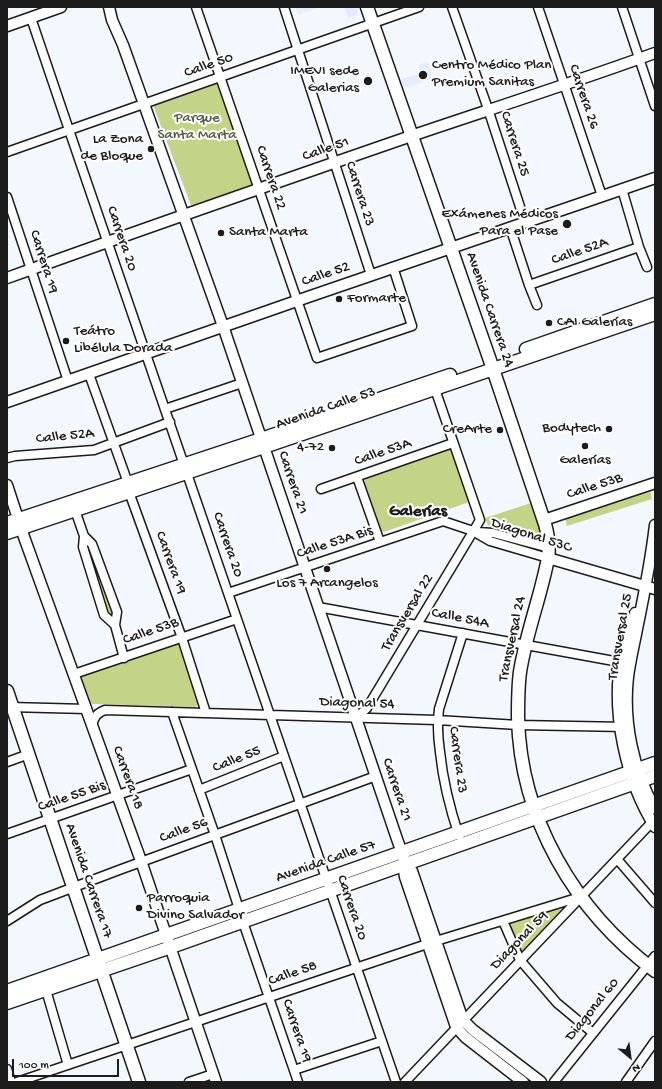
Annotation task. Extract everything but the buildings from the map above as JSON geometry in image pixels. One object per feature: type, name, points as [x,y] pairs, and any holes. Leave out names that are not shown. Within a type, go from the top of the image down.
[{"type":"main road","name":"Avenida Carrera 24","points":[[367,7],[492,365],[544,520],[548,534],[549,553]]},
{"type":"main road","name":"Avenida Calle 53","points":[[263,443],[435,389],[492,365],[655,304]]},
{"type":"main road","name":"Avenida Calle 53","points":[[7,533],[15,523],[185,469],[492,365],[655,314]]},
{"type":"main road","name":"Avenida Calle 53","points":[[15,523],[75,510],[129,487]]},
{"type":"main road","name":"Transversal 24","points":[[549,553],[525,645],[519,679],[518,725],[522,761],[538,818],[556,858],[571,884],[594,915],[611,933],[628,950],[652,965]]},
{"type":"main road","name":"Avenida Carrera 17","points":[[7,691],[10,707],[51,819],[139,1082]]},
{"type":"main road","name":"Avenida Calle 57","points":[[7,991],[655,763]]},
{"type":"main road","name":"Avenida Calle 57","points":[[7,1003],[243,922],[655,776]]},
{"type":"street","points":[[7,26],[61,7]]},
{"type":"street","points":[[109,7],[112,20],[123,45]]},
{"type":"street","points":[[116,7],[123,45]]},
{"type":"street","name":"Carrera 22","points":[[196,7],[317,358],[412,326],[393,267]]},
{"type":"street","name":"Carrera 23","points":[[284,7],[371,275]]},
{"type":"street","name":"Calle 50","points":[[7,152],[419,7]]},
{"type":"street","name":"Carrera 25","points":[[452,7],[525,222]]},
{"type":"street","name":"Carrera 26","points":[[538,7],[602,196]]},
{"type":"street","points":[[622,7],[655,106]]},
{"type":"street","name":"Carrera 20","points":[[31,18],[396,1082]]},
{"type":"street","name":"Carrera 21","points":[[123,45],[223,326],[402,852],[406,864],[404,870],[405,877],[432,942],[460,1024]]},
{"type":"street","name":"Calle 51","points":[[7,278],[184,215],[655,53]]},
{"type":"street","name":"Calle 52","points":[[7,402],[393,267],[655,178]]},
{"type":"street","points":[[622,189],[647,267]]},
{"type":"street","name":"Carrera 19","points":[[7,197],[68,381]]},
{"type":"street","points":[[510,227],[537,305]]},
{"type":"street","name":"Calle 52A","points":[[529,285],[640,247]]},
{"type":"street","name":"Carrera 19","points":[[89,374],[182,638],[206,713]]},
{"type":"street","points":[[165,409],[242,383]]},
{"type":"street","points":[[435,389],[453,443]]},
{"type":"street","name":"Calle 52A","points":[[7,458],[15,456],[94,450],[170,422]]},
{"type":"street","name":"Calle 53A","points":[[321,489],[453,443]]},
{"type":"street","name":"Transversal 22","points":[[356,718],[368,708],[480,520],[453,443]]},
{"type":"street","points":[[357,477],[380,542]]},
{"type":"street","name":"Carrera 18","points":[[7,485],[15,523],[74,674],[142,861],[215,1078]]},
{"type":"street","name":"Calle 53B","points":[[544,520],[654,485]]},
{"type":"street","points":[[75,510],[84,536],[83,548],[104,615],[115,625]]},
{"type":"street","name":"Calle 53A Bis","points":[[228,593],[443,521],[473,531]]},
{"type":"street","name":"Transversal 25","points":[[654,822],[645,809],[634,770],[632,748],[625,727],[627,694],[625,663],[628,632],[650,588],[655,525]]},
{"type":"street","name":"Diagonal 53C","points":[[473,531],[493,534],[650,588]]},
{"type":"street","points":[[84,536],[92,544],[117,612],[115,625],[124,658]]},
{"type":"street","name":"Calle 54A","points":[[318,607],[625,663]]},
{"type":"street","name":"Calle 53B","points":[[74,674],[237,619]]},
{"type":"street","name":"Carrera 23","points":[[462,845],[451,809],[441,765],[437,720],[439,709],[463,633]]},
{"type":"street","points":[[10,707],[86,709]]},
{"type":"street","name":"Diagonal 54","points":[[92,725],[95,717],[105,710],[437,720],[518,725],[625,727]]},
{"type":"street","points":[[172,712],[200,790],[239,909]]},
{"type":"street","points":[[7,762],[28,754]]},
{"type":"street","name":"Calle 55","points":[[200,790],[284,756]]},
{"type":"street","name":"Calle 55 Bis","points":[[7,834],[192,769]]},
{"type":"street","name":"Calle 56","points":[[7,921],[40,900],[142,861],[376,776]]},
{"type":"street","name":"Transversal 25","points":[[638,783],[655,809]]},
{"type":"street","name":"Diagonal 59","points":[[405,1082],[580,897],[654,822]]},
{"type":"street","points":[[617,859],[655,903]]},
{"type":"street","name":"Calle 58","points":[[16,1082],[30,1080],[126,1045],[432,942],[580,897]]},
{"type":"street","points":[[503,921],[520,960],[557,1003],[593,1034]]},
{"type":"street","name":"Carrera 19","points":[[243,922],[298,1082]]},
{"type":"street","name":"Diagonal 60","points":[[554,1082],[652,965]]},
{"type":"street","points":[[46,990],[68,1065]]},
{"type":"street","points":[[460,1024],[465,1037],[523,1082]]},
{"type":"street","points":[[460,1024],[473,1030],[541,1082]]},
{"type":"street","points":[[626,1082],[655,1041]]},
{"type":"street","points":[[294,1070],[382,1042]]},
{"type":"street","points":[[7,1069],[11,1082]]},
{"type":"street","points":[[189,1082],[215,1078]]},
{"type":"shaded area","points":[[295,7],[320,7],[298,15]]},
{"type":"shaded area","points":[[344,7],[357,7],[359,14],[348,18]]},
{"type":"shaded area","name":"Centro Médico Plan Premium Sanitas","points":[[428,62],[433,78],[402,89],[399,80],[421,73],[418,65]]},
{"type":"green space","name":"Parque Santa Marta","points":[[217,83],[254,187],[192,208],[153,105]]},
{"type":"green space","points":[[451,449],[470,500],[469,502],[384,532],[380,530],[364,482],[366,478]]},
{"type":"green space","points":[[648,489],[651,493],[652,499],[567,526],[565,517]]},
{"type":"green space","points":[[531,503],[541,534],[537,541],[488,525],[485,518]]},
{"type":"green space","points":[[87,546],[114,614],[113,617],[109,614],[86,549]]},
{"type":"green space","points":[[177,644],[183,650],[199,704],[195,707],[93,704],[86,702],[80,678],[83,676]]},
{"type":"green space","points":[[318,886],[319,890],[181,938],[180,934]]},
{"type":"green space","points":[[566,904],[521,953],[508,923]]},
{"type":"place","name":"Centro Médico Plan Premium Sanitas","points":[[423,75]]},
{"type":"place","name":"IMEVI sede Galerias","points":[[368,81]]},
{"type":"place","name":"La Zona de Bloque","points":[[151,149]]},
{"type":"place","name":"Exámenes Médicos Para el Pase","points":[[567,224]]},
{"type":"place","name":"Santa Marta","points":[[221,233]]},
{"type":"place","name":"Formarte","points":[[339,299]]},
{"type":"place","name":"CAI Galerías","points":[[549,323]]},
{"type":"place","name":"Teátro Libélula Dorada","points":[[66,341]]},
{"type":"place","name":"Bodytech","points":[[609,429]]},
{"type":"place","name":"CreArte","points":[[500,430]]},
{"type":"place","name":"Galerías","points":[[585,446]]},
{"type":"place","name":"4-72","points":[[332,448]]},
{"type":"place","name":"Los 7 Arcangelos","points":[[327,569]]},
{"type":"place","name":"Parroquia Divino Salvador","points":[[139,908]]},
{"type":"district","name":"Galerías","points":[[418,512]]}]
